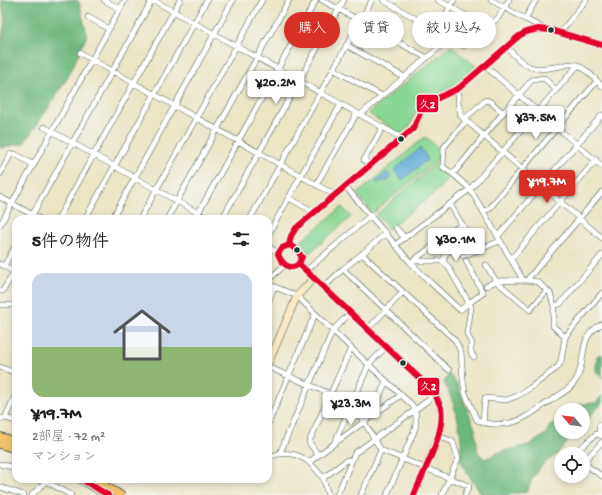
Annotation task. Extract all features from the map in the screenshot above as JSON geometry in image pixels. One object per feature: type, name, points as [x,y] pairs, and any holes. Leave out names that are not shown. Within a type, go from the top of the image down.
[{"type":"main road","points":[[0,437],[12,441]]},
{"type":"main road","points":[[0,444],[12,448]]},
{"type":"main road","points":[[88,483],[108,495]]},
{"type":"main road","points":[[100,483],[120,495]]},
{"type":"street","points":[[104,0],[120,9]]},
{"type":"street","points":[[0,225],[125,0]]},
{"type":"street","points":[[32,215],[153,0],[402,138]]},
{"type":"street","points":[[60,215],[180,0]]},
{"type":"street","points":[[87,215],[207,0]]},
{"type":"street","points":[[114,215],[233,0]]},
{"type":"street","points":[[142,215],[262,0]]},
{"type":"street","points":[[169,215],[289,0]]},
{"type":"street","points":[[198,213],[316,0]]},
{"type":"street","points":[[322,0],[348,14]]},
{"type":"street","points":[[224,215],[344,0]]},
{"type":"street","points":[[365,12],[372,0]]},
{"type":"street","points":[[383,0],[412,16]]},
{"type":"street","points":[[438,0],[459,12]]},
{"type":"street","points":[[447,12],[454,0]]},
{"type":"street","points":[[491,0],[544,29]]},
{"type":"street","points":[[496,20],[509,0]]},
{"type":"street","points":[[525,19],[536,0]]},
{"type":"street","points":[[560,32],[584,1]]},
{"type":"street","points":[[88,18],[109,29]]},
{"type":"street","points":[[290,245],[291,236],[298,225],[414,127],[420,112],[429,103],[434,99],[451,93],[459,88],[519,36],[526,32],[544,29],[560,32],[602,45]]},
{"type":"street","points":[[252,215],[348,42]]},
{"type":"street","points":[[346,45],[404,77]]},
{"type":"street","points":[[404,46],[426,58]]},
{"type":"street","points":[[507,47],[518,60],[535,68],[546,69],[571,64],[578,65],[602,86]]},
{"type":"street","points":[[316,185],[358,114],[382,96],[438,48]]},
{"type":"street","points":[[80,53],[335,195]]},
{"type":"street","points":[[395,245],[470,189],[578,65]]},
{"type":"street","points":[[485,66],[602,166]]},
{"type":"street","points":[[333,69],[382,96]]},
{"type":"street","points":[[453,174],[532,80],[544,78],[556,90]]},
{"type":"street","points":[[483,211],[489,209],[597,81]]},
{"type":"street","points":[[459,88],[458,103],[461,116],[602,238]]},
{"type":"street","points":[[503,113],[486,100],[465,120],[444,147],[443,167],[470,189],[525,280]]},
{"type":"street","points":[[272,228],[342,104]]},
{"type":"street","points":[[443,260],[446,253],[451,250],[457,251],[463,256],[499,238],[602,115]]},
{"type":"street","points":[[44,127],[202,215]]},
{"type":"street","points":[[368,163],[364,160],[383,128]]},
{"type":"street","points":[[1,172],[11,154],[15,154],[34,165]]},
{"type":"street","points":[[511,259],[596,160]]},
{"type":"street","points":[[345,186],[395,245],[460,310],[483,293],[466,261]]},
{"type":"street","points":[[525,280],[602,192]]},
{"type":"street","points":[[0,197],[12,203],[28,215]]},
{"type":"street","points":[[289,198],[314,212]]},
{"type":"street","points":[[450,204],[477,250]]},
{"type":"street","points":[[307,270],[371,215]]},
{"type":"street","points":[[411,262],[462,224]]},
{"type":"street","points":[[396,228],[405,238]]},
{"type":"street","points":[[323,288],[343,269],[386,234]]},
{"type":"street","points":[[290,245],[295,248],[302,258],[299,264],[291,268],[285,265],[279,258],[279,253],[282,248],[290,245]]},
{"type":"street","points":[[272,249],[279,253]]},
{"type":"street","points":[[12,251],[2,265],[12,270]]},
{"type":"street","points":[[362,254],[455,340],[461,352],[465,393],[477,420],[483,423],[495,425],[514,422],[526,417],[570,388],[576,381],[580,372],[583,350],[586,341],[591,332],[602,324]]},
{"type":"street","points":[[554,306],[560,304],[602,255]]},
{"type":"street","points":[[411,262],[443,260]]},
{"type":"street","points":[[443,260],[471,307],[468,334],[472,344],[471,354],[474,357]]},
{"type":"street","points":[[299,264],[433,391],[439,403],[442,415],[439,436],[414,495]]},
{"type":"street","points":[[272,276],[285,265]]},
{"type":"street","points":[[486,265],[496,281],[530,310],[547,290]]},
{"type":"street","points":[[343,269],[449,370]]},
{"type":"street","points":[[0,291],[3,291],[12,277]]},
{"type":"street","points":[[272,355],[297,296],[314,278]]},
{"type":"street","points":[[486,286],[496,281],[525,280],[538,282],[550,293],[554,306],[553,326],[565,336]]},
{"type":"street","points":[[272,292],[274,287],[297,296],[412,405],[415,410],[417,418],[416,424],[387,495]]},
{"type":"street","points":[[367,330],[403,292]]},
{"type":"street","points":[[483,423],[485,398],[506,400],[517,396],[558,367],[561,361],[565,336],[602,293]]},
{"type":"street","points":[[0,305],[12,305]]},
{"type":"street","points":[[280,454],[333,330],[350,313]]},
{"type":"street","points":[[272,414],[315,314]]},
{"type":"street","points":[[335,443],[369,364],[386,347]]},
{"type":"street","points":[[318,455],[309,442],[351,348]]},
{"type":"street","points":[[1,369],[12,372]]},
{"type":"street","points":[[272,369],[351,403],[381,450],[469,486],[465,495]]},
{"type":"street","points":[[371,418],[386,381]]},
{"type":"street","points":[[309,462],[401,395]]},
{"type":"street","points":[[337,495],[355,453],[435,395]]},
{"type":"street","points":[[3,419],[12,402]]},
{"type":"street","points":[[581,447],[596,434],[601,436],[599,427],[602,424]]},
{"type":"street","points":[[439,436],[453,442],[458,459],[442,495]]},
{"type":"street","points":[[602,442],[584,461],[589,467],[602,476]]},
{"type":"street","points":[[586,443],[594,450]]},
{"type":"street","points":[[361,495],[381,450]]},
{"type":"street","points":[[272,456],[280,454],[295,454],[309,462],[322,478],[328,495]]},
{"type":"street","points":[[322,478],[347,460],[352,460]]},
{"type":"street","points":[[0,464],[12,467]]},
{"type":"street","points":[[32,495],[43,483]]},
{"type":"street","points":[[51,483],[71,495]]},
{"type":"street","points":[[0,487],[24,495]]},
{"type":"green space","points":[[1,0],[77,0],[79,2],[87,35],[69,75],[24,143],[0,148],[0,49],[5,20]]},
{"type":"green space","points":[[449,48],[453,48],[477,67],[454,87],[430,96],[417,109],[410,126],[401,134],[368,113]]},
{"type":"green space","points":[[425,137],[441,150],[438,159],[373,213],[357,194]]},
{"type":"green space","points":[[436,163],[449,177],[435,193],[388,229],[376,215]]},
{"type":"green space","points":[[342,207],[351,217],[308,254],[299,243]]},
{"type":"green space","points":[[602,354],[602,378],[596,371],[597,356]]},
{"type":"green space","points":[[449,374],[457,384],[475,429],[478,453],[485,459],[500,452],[529,445],[546,434],[549,427],[554,422],[554,439],[570,439],[563,447],[554,447],[554,456],[543,464],[533,477],[527,492],[507,495],[482,495],[464,468],[461,460],[459,424],[453,402],[444,382]]},
{"type":"green space","points":[[602,396],[602,403],[590,416],[590,403],[595,403]]},
{"type":"water","points":[[420,148],[428,159],[402,180],[394,170]]},
{"type":"water","points":[[385,173],[388,173],[390,179],[388,181],[377,183],[376,182]]},
{"type":"transit line","name":"久2","points":[[289,245],[291,236],[296,228],[413,129],[421,111],[427,104],[459,88],[519,36],[526,32],[538,29],[550,30],[602,45]]},
{"type":"transit line","name":"久2","points":[[289,245],[295,248],[302,257],[296,266],[293,267],[286,265],[280,259],[278,254],[282,248],[289,245]]},
{"type":"transit line","name":"久2","points":[[299,264],[433,391],[441,408],[442,418],[433,452],[414,495]]},
{"type":"transit line","name":"久2","points":[[88,483],[108,495]]}]
